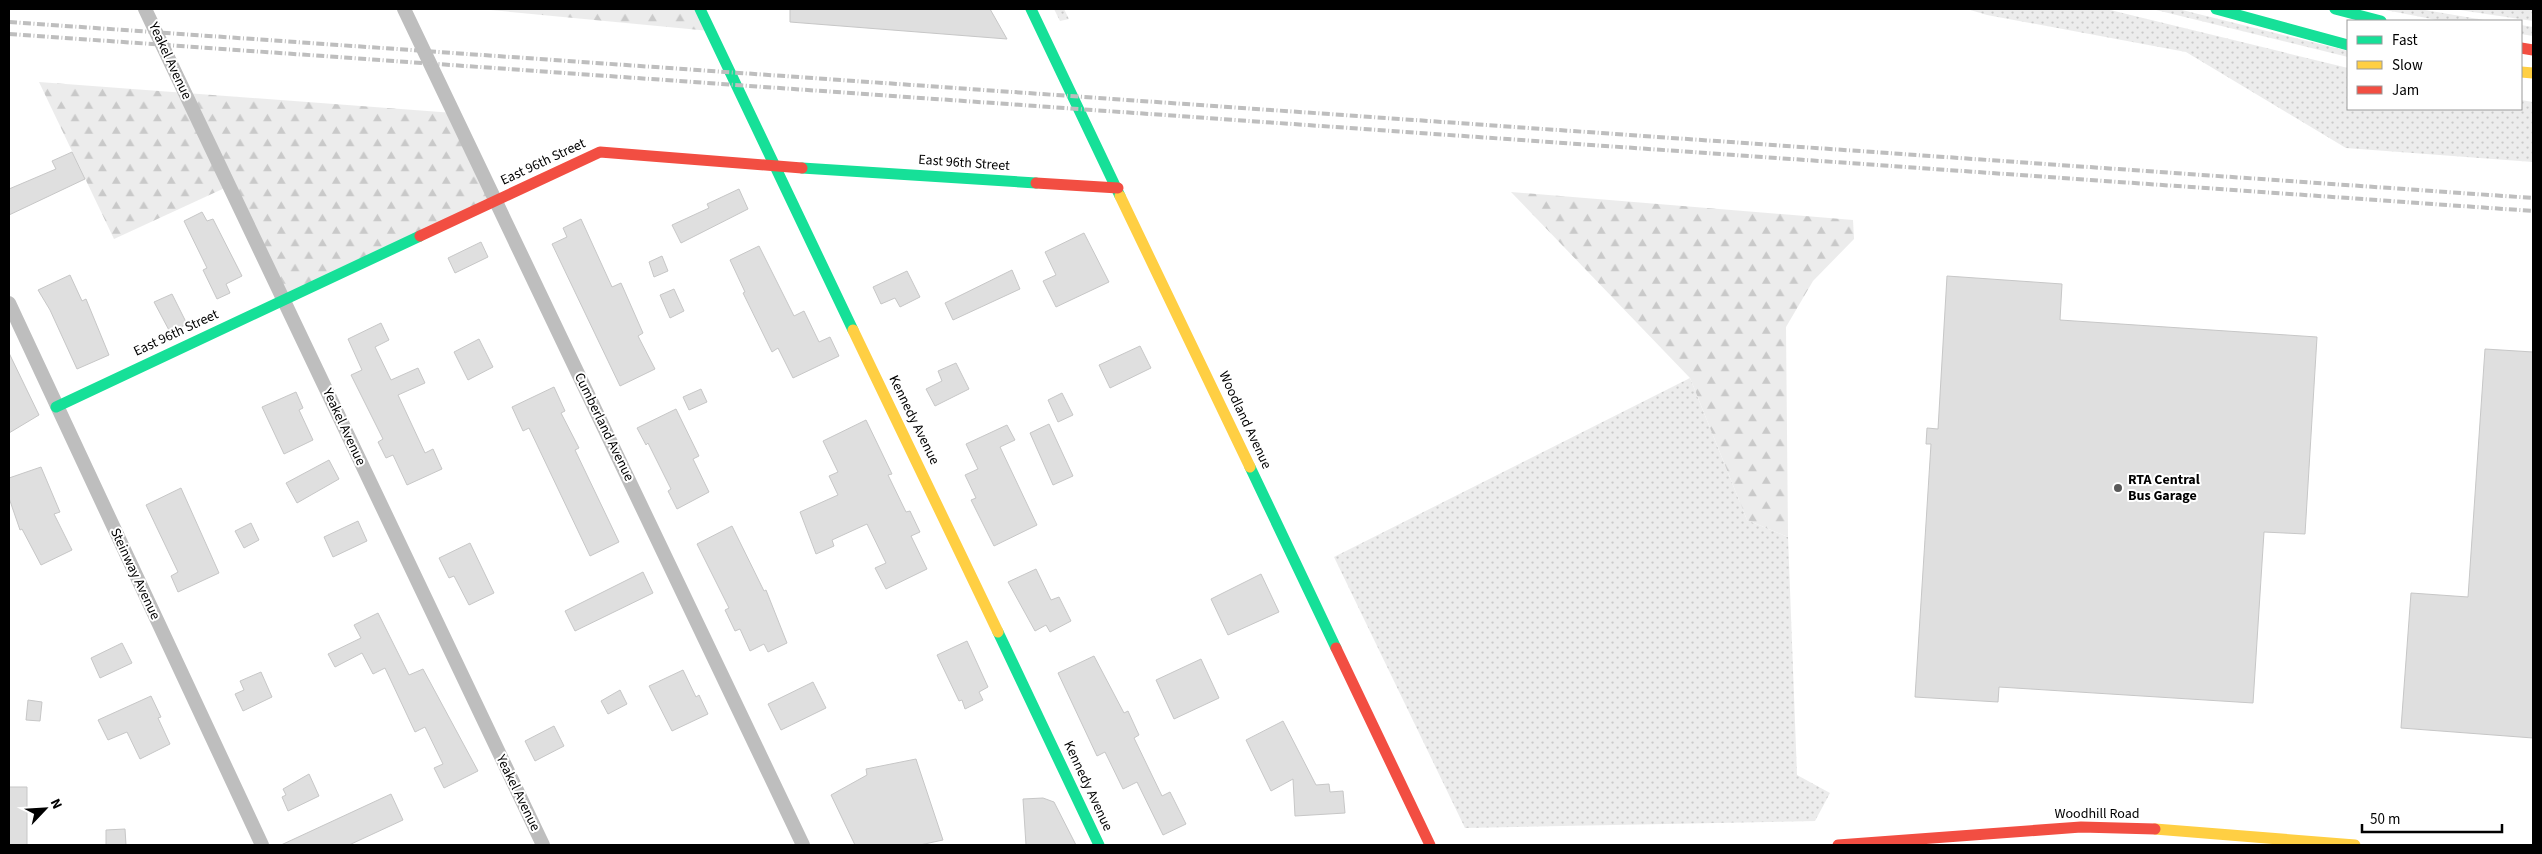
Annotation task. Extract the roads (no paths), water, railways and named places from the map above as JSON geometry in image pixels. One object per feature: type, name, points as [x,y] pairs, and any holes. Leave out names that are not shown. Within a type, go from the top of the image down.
[{"type":"street","name":"Yeakel Avenue","points":[[145,9],[543,845]]},
{"type":"street","name":"Cumberland Avenue","points":[[404,9],[804,845]]},
{"type":"street","name":"Kennedy Avenue","points":[[700,9],[969,568],[1099,845]]},
{"type":"street","name":"Woodland Avenue","points":[[1031,9],[1430,845]]},
{"type":"street","points":[[2216,9],[2347,45]]},
{"type":"street","points":[[2335,9],[2377,20]]},
{"type":"street","name":"East 96th Street","points":[[56,406],[600,152],[774,166],[1118,188]]},
{"type":"street","name":"Steinway Avenue","points":[[9,303],[262,845]]},
{"type":"street","name":"Woodhill Road","points":[[1838,845],[2081,827],[2138,828],[2355,845]]},
{"type":"railway","points":[[9,22],[2533,198]]},
{"type":"railway","points":[[9,34],[2533,211]]},
{"type":"place","name":"RTA Central Bus Garage","points":[[2118,488]]}]
